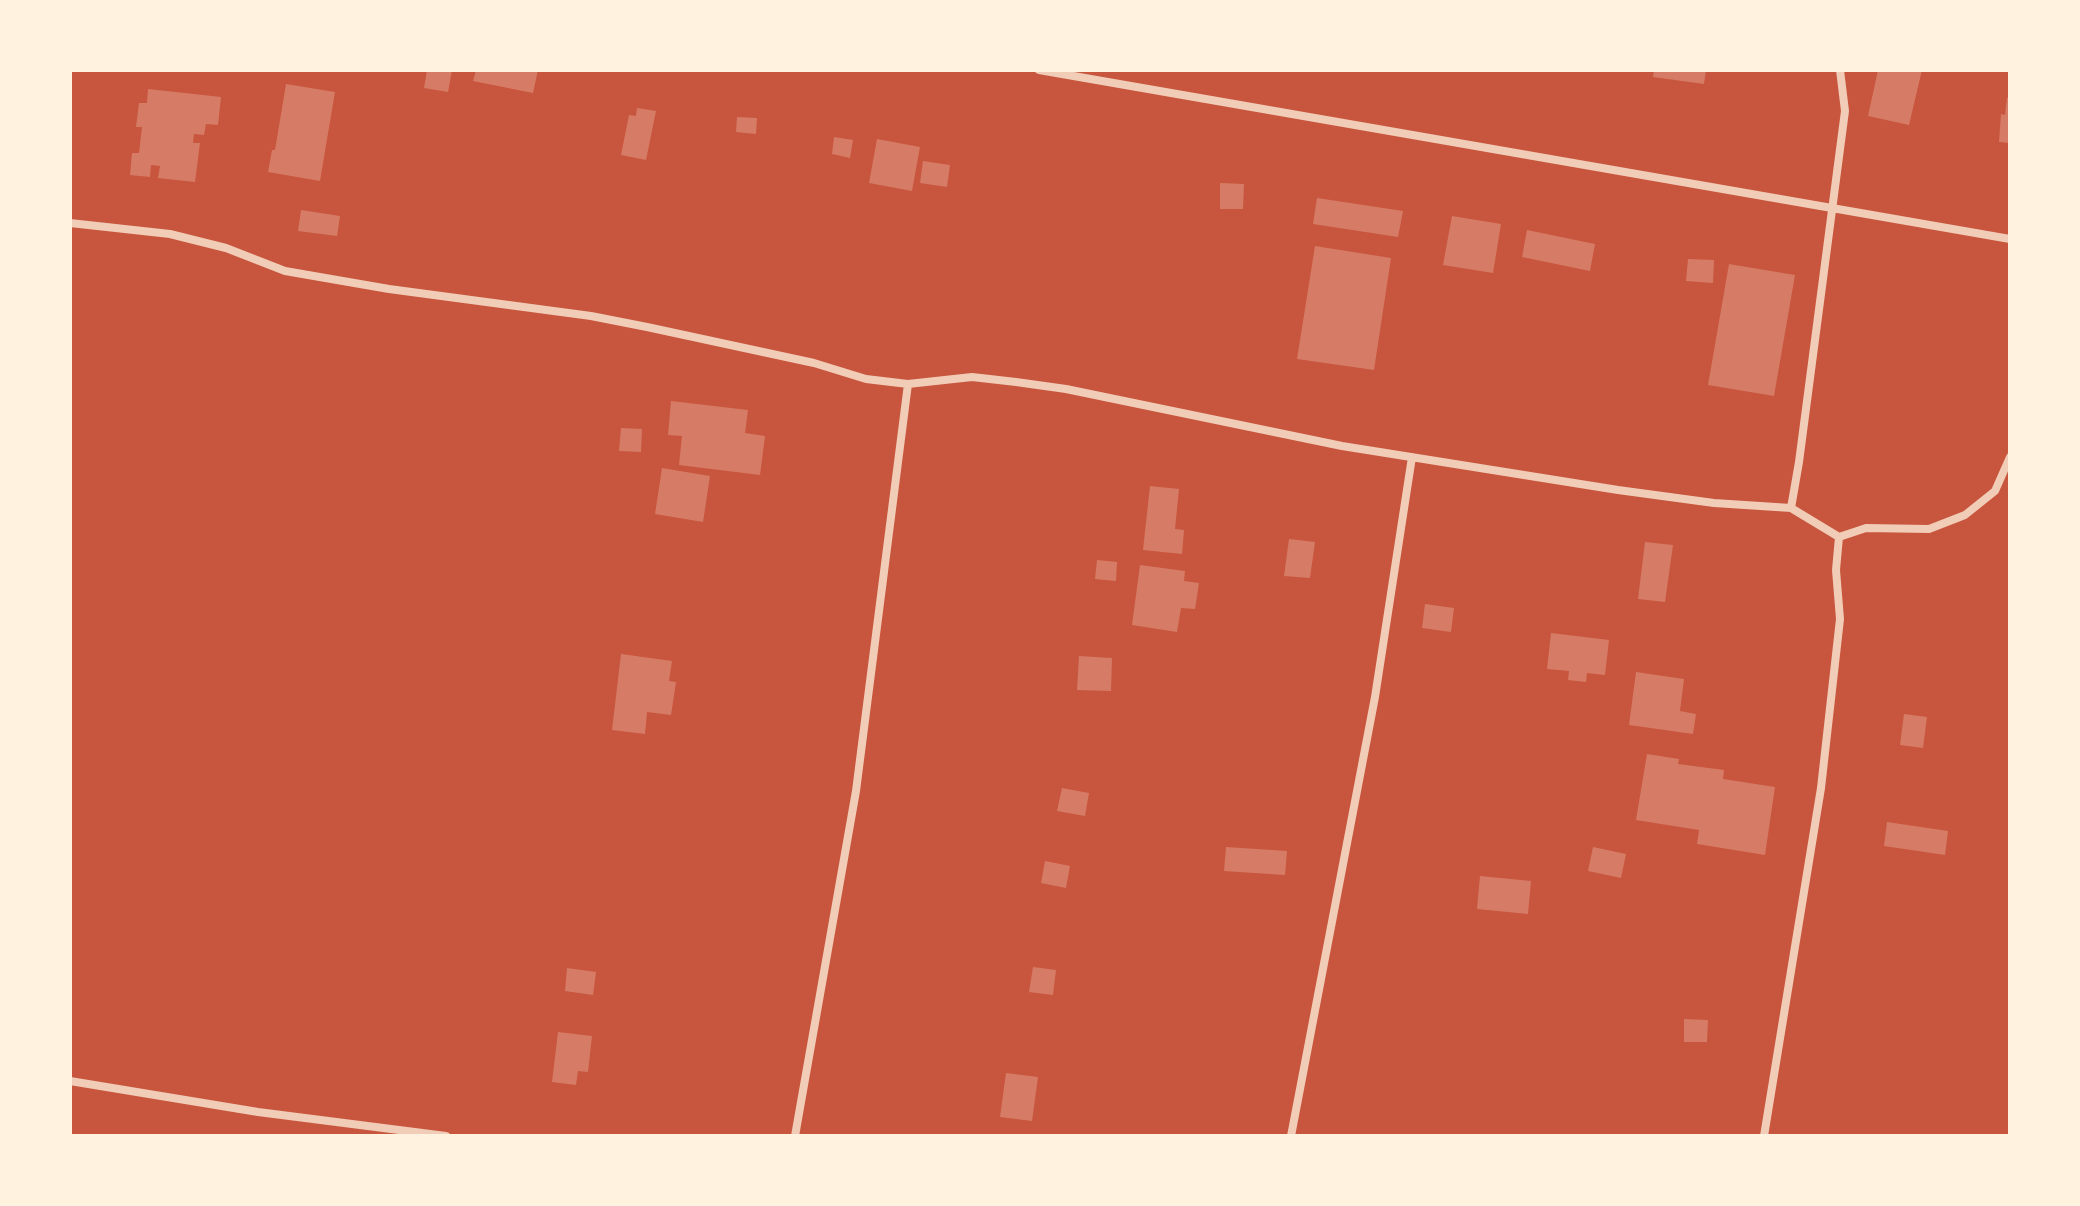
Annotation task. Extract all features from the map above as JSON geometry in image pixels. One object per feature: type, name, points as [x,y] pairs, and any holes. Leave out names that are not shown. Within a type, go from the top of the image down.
[{"type":"street","points":[[1039,70],[2010,239]]},
{"type":"street","points":[[1791,508],[1845,111],[1840,70]]},
{"type":"street","points":[[70,223],[170,234],[226,248],[285,271],[389,289],[591,316],[814,363],[866,379],[908,384],[972,377],[1029,384],[1342,446],[1714,503],[1791,508],[1839,537],[1866,528],[1929,529],[1965,515],[1995,491],[2010,457]]},
{"type":"street","points":[[795,1136],[856,791],[908,384]]},
{"type":"street","points":[[1291,1136],[1375,697],[1412,457]]},
{"type":"street","points":[[1764,1136],[1821,788],[1840,619],[1836,570],[1839,537]]},
{"type":"street","points":[[70,1081],[258,1112],[446,1136]]},
{"type":"building","points":[[427,70],[452,70],[448,92],[424,88]]},
{"type":"building","points":[[476,70],[538,70],[533,93],[473,81]]},
{"type":"building","points":[[1654,70],[1706,70],[1704,84],[1653,77]]},
{"type":"building","points":[[1878,70],[1922,70],[1909,125],[1868,116]]},
{"type":"building","points":[[286,84],[335,92],[320,181],[268,172],[272,150],[275,150]]},
{"type":"building","points":[[148,89],[221,97],[218,125],[206,124],[204,135],[194,134],[193,143],[200,143],[195,182],[158,178],[160,166],[151,165],[150,177],[130,175],[132,153],[139,153],[142,127],[136,127],[139,103],[147,103]]},
{"type":"building","points":[[2007,98],[2010,98],[2010,143],[1999,142],[2001,114],[2005,115]]},
{"type":"building","points":[[637,108],[656,111],[646,160],[621,155],[629,115],[636,116]]},
{"type":"building","points":[[737,117],[757,118],[756,134],[736,132]]},
{"type":"building","points":[[834,137],[853,140],[850,158],[832,154]]},
{"type":"building","points":[[877,139],[920,147],[912,191],[869,183]]},
{"type":"building","points":[[923,161],[950,165],[947,187],[920,183]]},
{"type":"building","points":[[1220,183],[1244,184],[1243,209],[1220,209]]},
{"type":"building","points":[[1317,198],[1403,211],[1398,237],[1313,224]]},
{"type":"building","points":[[301,210],[340,216],[337,236],[298,231]]},
{"type":"building","points":[[1452,216],[1501,224],[1493,273],[1443,265]]},
{"type":"building","points":[[1527,230],[1595,244],[1590,271],[1522,257]]},
{"type":"building","points":[[1315,246],[1391,258],[1374,370],[1297,359]]},
{"type":"building","points":[[1688,259],[1714,260],[1713,283],[1686,281]]},
{"type":"building","points":[[1729,264],[1795,275],[1774,396],[1708,385]]},
{"type":"building","points":[[671,401],[748,410],[745,433],[765,436],[760,475],[679,465],[682,436],[668,435]]},
{"type":"building","points":[[621,428],[642,429],[641,452],[619,451]]},
{"type":"building","points":[[662,468],[710,476],[703,522],[655,514]]},
{"type":"building","points":[[1150,486],[1179,489],[1175,529],[1184,530],[1182,554],[1143,550]]},
{"type":"building","points":[[1289,539],[1315,542],[1310,578],[1284,576]]},
{"type":"building","points":[[1645,542],[1673,545],[1665,602],[1638,599]]},
{"type":"building","points":[[1097,560],[1117,562],[1116,581],[1095,579]]},
{"type":"building","points":[[1140,565],[1185,571],[1184,581],[1199,583],[1195,609],[1181,608],[1177,632],[1132,625]]},
{"type":"building","points":[[1425,604],[1454,608],[1451,632],[1422,628]]},
{"type":"building","points":[[1551,633],[1609,640],[1605,675],[1587,673],[1586,682],[1568,680],[1569,671],[1547,669]]},
{"type":"building","points":[[621,654],[672,661],[669,681],[676,682],[671,715],[647,712],[645,734],[612,730]]},
{"type":"building","points":[[1079,656],[1112,658],[1111,691],[1077,690]]},
{"type":"building","points":[[1636,672],[1684,679],[1680,711],[1696,714],[1693,734],[1629,725]]},
{"type":"building","points":[[1904,714],[1927,717],[1923,748],[1900,745]]},
{"type":"building","points":[[1647,754],[1679,759],[1678,764],[1724,770],[1723,779],[1775,787],[1765,855],[1697,844],[1699,830],[1636,820]]},
{"type":"building","points":[[1062,788],[1089,793],[1085,816],[1057,811]]},
{"type":"building","points":[[1887,822],[1948,831],[1945,855],[1884,846]]},
{"type":"building","points":[[1226,847],[1287,851],[1285,875],[1224,871]]},
{"type":"building","points":[[1593,847],[1626,854],[1621,878],[1588,871]]},
{"type":"building","points":[[1045,861],[1070,866],[1066,888],[1041,883]]},
{"type":"building","points":[[1480,876],[1531,881],[1528,914],[1477,909]]},
{"type":"building","points":[[1033,967],[1056,970],[1053,995],[1029,992]]},
{"type":"building","points":[[567,968],[596,972],[593,995],[565,991]]},
{"type":"building","points":[[1684,1019],[1708,1020],[1707,1042],[1684,1042]]},
{"type":"building","points":[[558,1032],[592,1036],[588,1072],[578,1071],[576,1085],[552,1082]]},
{"type":"building","points":[[1006,1073],[1038,1077],[1032,1121],[1000,1117]]}]
